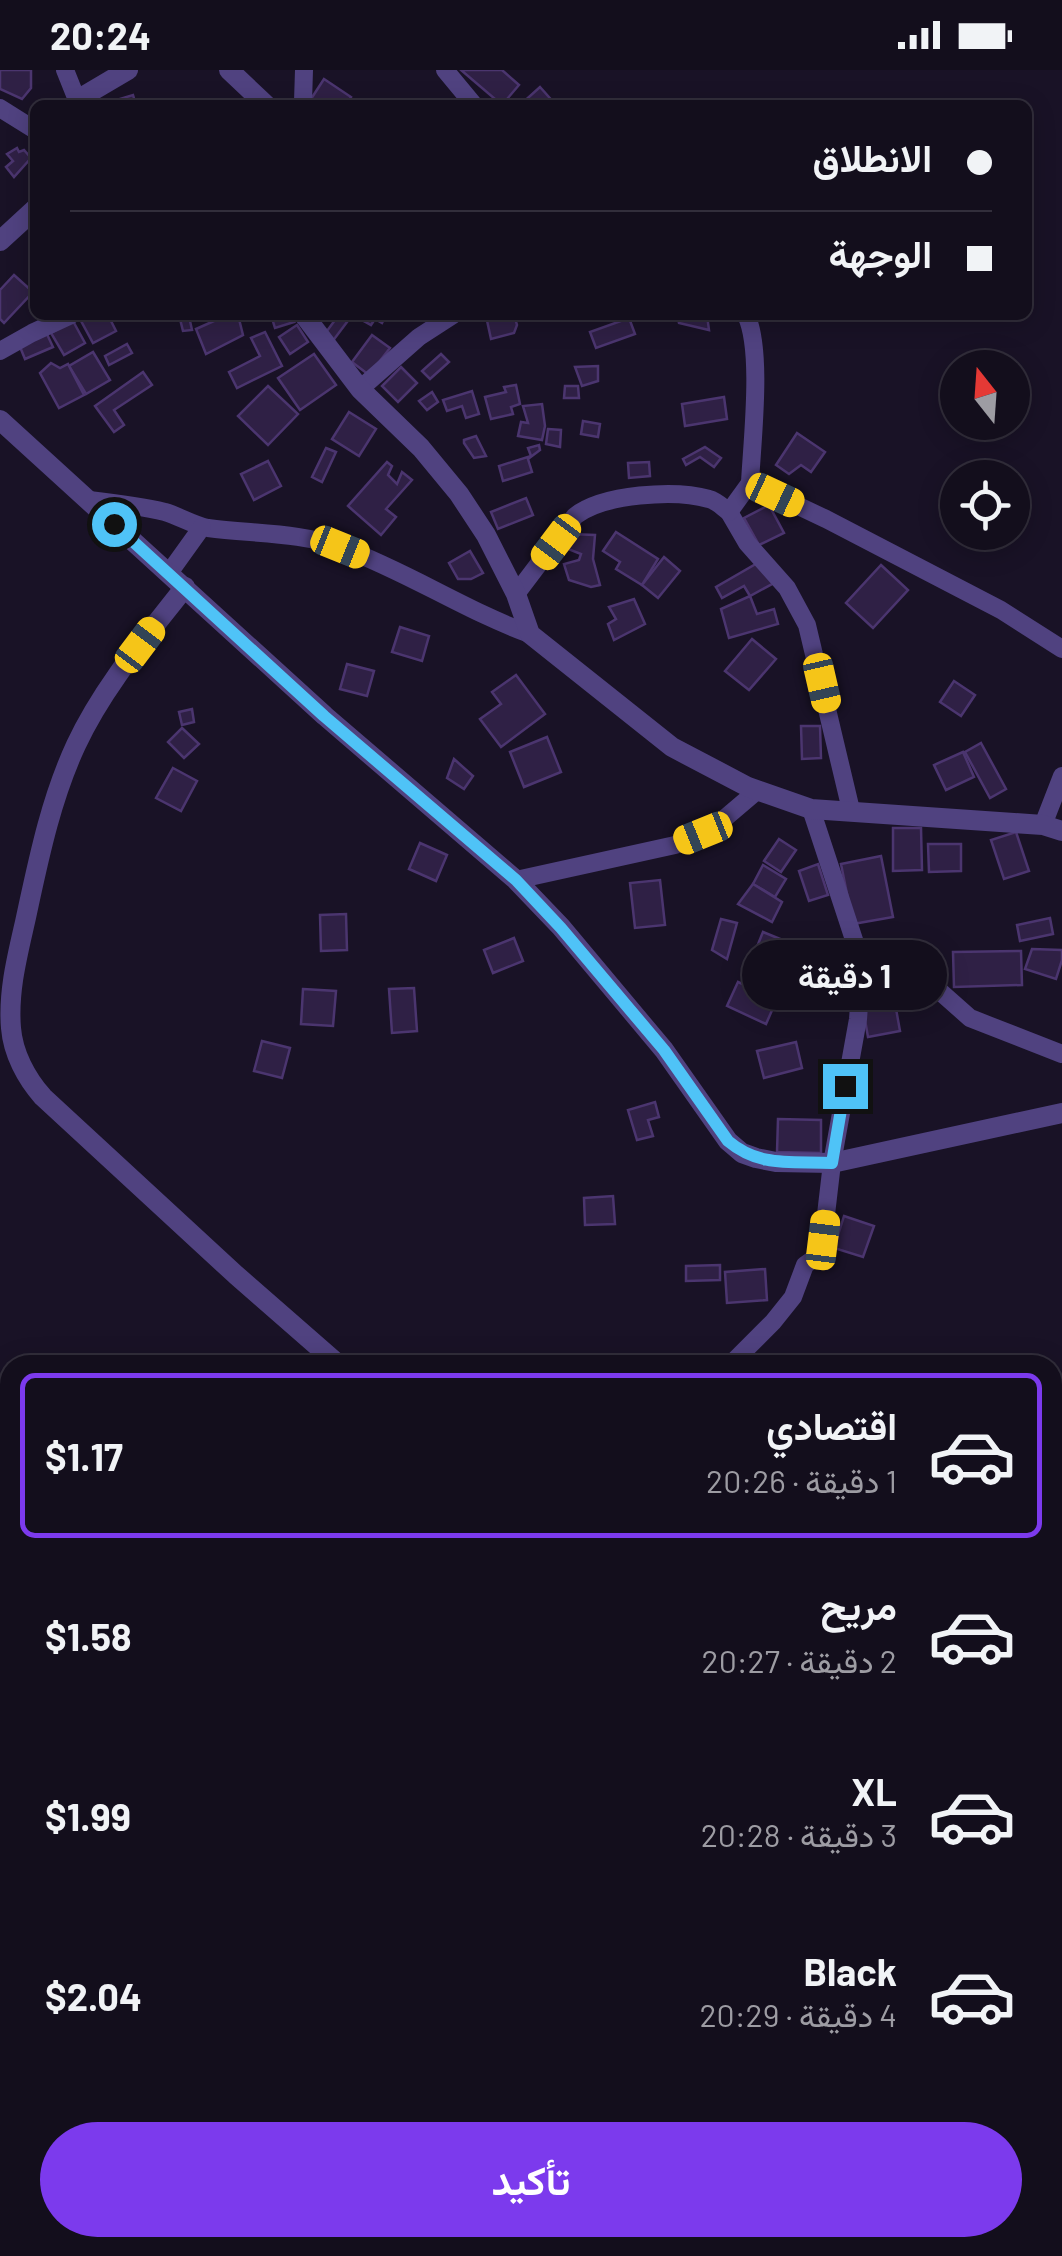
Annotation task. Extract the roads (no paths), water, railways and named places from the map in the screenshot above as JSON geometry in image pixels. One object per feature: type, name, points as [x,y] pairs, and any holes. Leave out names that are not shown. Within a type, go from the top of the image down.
[{"type":"street","points":[[65,70],[76,100]]},
{"type":"street","points":[[82,100],[128,70]]},
{"type":"street","points":[[229,70],[261,100]]},
{"type":"street","points":[[303,100],[304,70]]},
{"type":"street","points":[[446,70],[470,100]]},
{"type":"street","points":[[0,108],[30,127]]},
{"type":"street","points":[[0,241],[30,214]]},
{"type":"street","points":[[0,351],[60,320]]},
{"type":"street","points":[[308,320],[360,389],[422,448],[460,494],[516,594],[530,634]]},
{"type":"street","points":[[360,389],[419,337],[446,320]]},
{"type":"street","points":[[729,512],[750,483],[754,348],[747,320]]},
{"type":"street","points":[[0,420],[324,716],[516,880],[654,1038],[728,1141],[742,1152],[776,1162],[832,1163],[1062,1113]]},
{"type":"street","points":[[750,483],[1001,610],[1062,648]]},
{"type":"street","points":[[516,594],[584,508],[614,498],[684,494],[714,500],[729,512],[747,543],[787,588],[807,625],[851,810]]},
{"type":"street","points":[[90,500],[130,504],[202,527],[317,540],[382,564],[501,624],[530,634],[672,747],[758,790],[811,808],[1052,828],[1062,776]]},
{"type":"street","points":[[202,527],[177,580],[77,744],[54,802],[11,988],[11,1032],[31,1083],[43,1096],[328,1355]]},
{"type":"street","points":[[516,880],[676,844],[718,824],[758,790]]},
{"type":"street","points":[[740,1355],[793,1297],[805,1265],[819,1255],[861,997],[861,961],[811,808]]},
{"type":"street","points":[[858,975],[902,974],[922,978],[970,1018],[1062,1054]]}]
